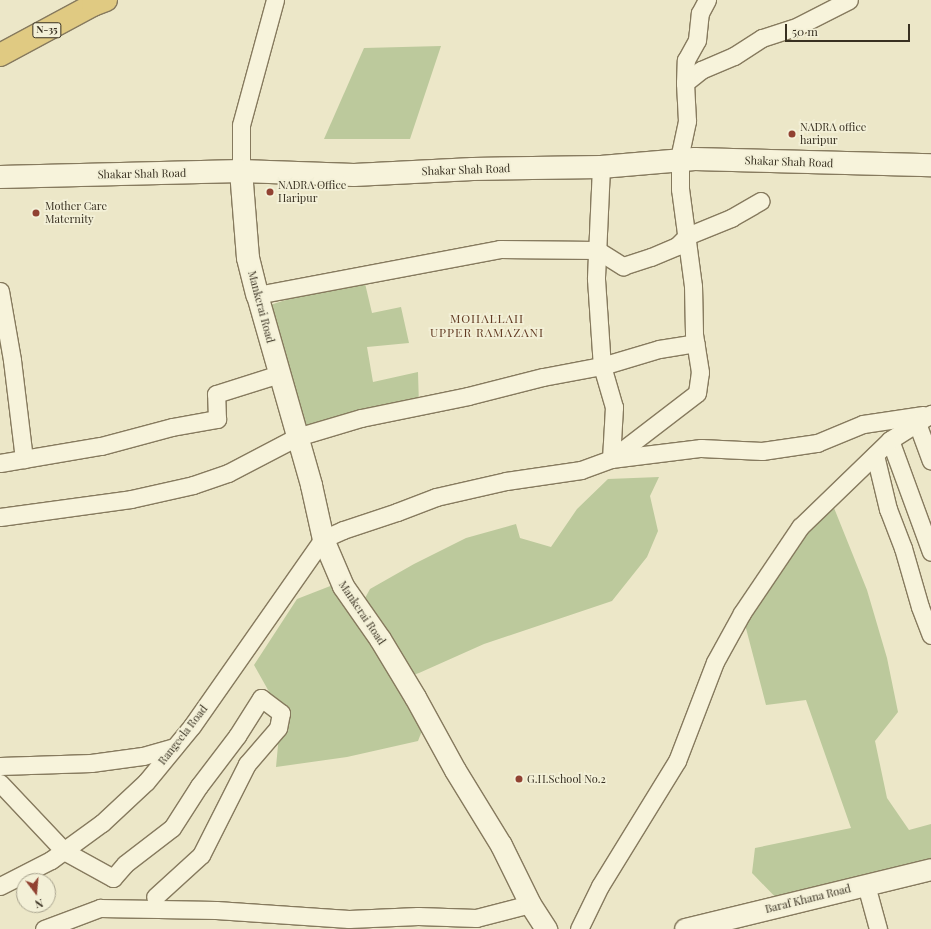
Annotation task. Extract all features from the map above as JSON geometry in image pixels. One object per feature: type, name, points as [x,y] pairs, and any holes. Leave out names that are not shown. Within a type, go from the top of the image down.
[{"type":"highway","name":"N-35","points":[[0,55],[99,2]]},
{"type":"main road","name":"Shakar Shah Road","points":[[0,177],[241,171],[354,175],[473,169],[601,168],[695,159],[931,165]]},
{"type":"main road","name":"Mankerai Road","points":[[241,171],[248,258],[257,295]]},
{"type":"street","points":[[241,171],[241,125],[275,0]]},
{"type":"street","points":[[611,459],[697,393],[700,372],[696,343],[693,286],[680,189],[680,160],[687,121],[684,83],[686,60],[697,40],[700,13],[707,0]]},
{"type":"street","points":[[684,83],[701,70],[734,56],[762,38],[798,26],[849,0]]},
{"type":"street","points":[[601,168],[596,279],[602,366],[614,407],[611,459]]},
{"type":"street","points":[[257,295],[500,249],[597,250],[623,266],[651,258],[676,246],[687,236],[731,218],[760,201]]},
{"type":"street","points":[[0,291],[6,361],[24,459]]},
{"type":"street","name":"Mankerai Road","points":[[257,295],[311,485],[323,539],[342,586],[380,639],[416,697],[455,770],[501,845],[530,904],[546,929]]},
{"type":"street","points":[[0,517],[131,499],[193,485],[228,473],[298,437],[361,418],[468,396],[543,377],[602,366],[659,350],[696,343]]},
{"type":"street","points":[[0,463],[101,446],[172,427],[217,419],[216,394],[280,374]]},
{"type":"street","points":[[323,539],[343,530],[436,497],[506,481],[581,470],[611,459],[701,448],[762,451],[817,443],[863,424],[931,414]]},
{"type":"street","points":[[579,929],[600,886],[677,762],[715,662],[742,614],[800,527],[890,440],[931,414]]},
{"type":"street","points":[[917,423],[931,461]]},
{"type":"street","points":[[890,440],[931,552]]},
{"type":"street","points":[[875,455],[888,509],[903,548],[920,607],[931,635]]},
{"type":"street","name":"Rangeela Road","points":[[0,886],[51,860],[64,851],[102,823],[146,782],[192,726],[323,539]]},
{"type":"street","points":[[1,785],[64,851],[112,878],[125,864],[172,828],[199,786],[237,736],[261,698],[282,713],[278,728],[247,764],[201,855],[155,897]]},
{"type":"street","points":[[0,766],[91,763],[143,756],[175,747]]},
{"type":"street","name":"Baraf Khana Road","points":[[685,929],[931,869]]},
{"type":"street","points":[[866,885],[878,929]]},
{"type":"street","points":[[44,929],[100,908],[216,910],[349,919],[418,916],[476,918],[530,904]]},
{"type":"green space","points":[[441,46],[410,139],[324,139],[364,48]]},
{"type":"green space","points":[[363,275],[372,313],[401,307],[409,343],[367,347],[373,382],[418,372],[419,406],[297,437],[261,308]]},
{"type":"green space","points":[[659,477],[650,496],[658,531],[647,557],[612,601],[484,644],[419,673],[404,678],[427,718],[418,741],[347,757],[276,767],[281,713],[254,665],[297,599],[338,583],[359,609],[370,589],[414,564],[466,538],[516,524],[520,538],[551,547],[577,509],[608,479]]},
{"type":"green space","points":[[830,498],[867,590],[887,658],[898,712],[875,741],[887,798],[909,830],[931,824],[931,869],[783,905],[752,873],[755,848],[851,828],[806,700],[766,705],[742,613]]},
{"type":"place","name":"NADRA office haripur","points":[[792,134]]},
{"type":"place","name":"NADRA Office Haripur","points":[[270,192]]},
{"type":"place","name":"Mother Care Maternity","points":[[36,213]]},
{"type":"place","name":"G.H.School No.2","points":[[519,779]]},
{"type":"district","name":"MOHALLAH UPPER RAMAZANI","points":[[487,326]]}]
